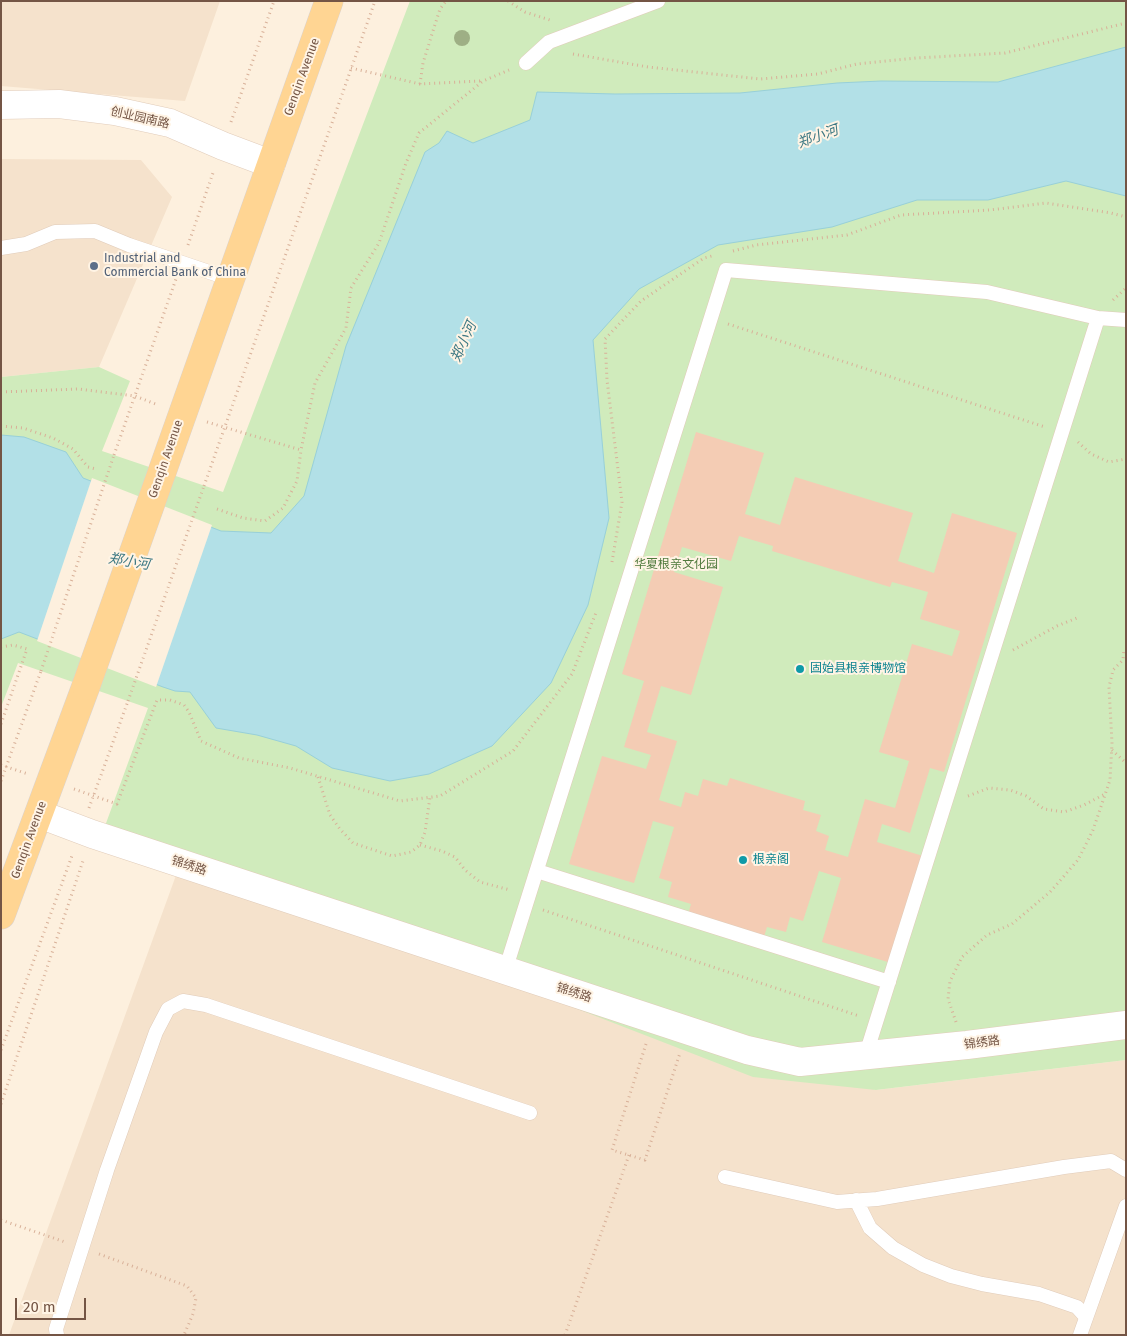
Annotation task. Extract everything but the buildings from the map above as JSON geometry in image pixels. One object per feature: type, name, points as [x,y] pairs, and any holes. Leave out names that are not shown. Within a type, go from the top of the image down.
[{"type":"main road","name":"Genqin Avenue","points":[[1,915],[86,686],[329,1]]},
{"type":"street","name":"创业园南路","points":[[1,105],[59,104],[115,111],[170,124],[271,164]]},
{"type":"street","name":"锦绣路","points":[[39,814],[87,832],[654,1020],[747,1050],[800,1062],[967,1045],[1126,1025]]},
{"type":"lane","points":[[526,63],[549,42],[658,1]]},
{"type":"lane","points":[[1,248],[26,244],[55,232],[95,231],[230,279]]},
{"type":"lane","points":[[505,971],[726,270],[987,292],[1098,318],[1126,320]]},
{"type":"lane","points":[[866,1054],[1098,318]]},
{"type":"lane","points":[[537,871],[889,982]]},
{"type":"lane","points":[[57,1335],[56,1329],[107,1170],[156,1032],[168,1008],[183,1001],[206,1005],[530,1113]]},
{"type":"lane","points":[[725,1177],[837,1202],[897,1196],[1064,1167],[1110,1161],[1126,1170]]},
{"type":"lane","points":[[856,1200],[870,1228],[893,1248],[923,1265],[951,1276],[982,1284],[1039,1294],[1078,1307],[1086,1317]]},
{"type":"lane","points":[[1080,1335],[1125,1210]]},
{"type":"path","points":[[1,781],[41,671],[134,396],[274,1]]},
{"type":"path","points":[[1,1104],[87,832],[94,795],[375,1]]},
{"type":"path","points":[[420,84],[423,63],[432,34],[440,9],[446,1]]},
{"type":"path","points":[[508,1],[525,12],[550,20]]},
{"type":"path","points":[[566,55],[574,54],[648,67],[760,79],[818,74],[857,64],[1005,53],[1126,23]]},
{"type":"path","points":[[351,68],[420,84],[483,80],[526,63]]},
{"type":"path","points":[[217,509],[243,518],[265,521],[283,508],[297,481],[301,450],[315,383],[346,328],[352,288],[379,243],[406,163],[419,133],[483,80]]},
{"type":"path","points":[[728,252],[756,245],[847,235],[901,215],[990,210],[1046,204],[1111,213],[1126,217]]},
{"type":"path","points":[[611,568],[622,502],[607,380],[606,339],[641,301],[704,258],[720,254]]},
{"type":"path","points":[[711,319],[1061,432],[1076,441],[1091,454],[1110,462],[1126,460]]},
{"type":"path","points":[[1,392],[78,389],[134,396],[224,428],[301,450]]},
{"type":"path","points":[[1,426],[23,428],[53,438],[73,448],[88,467],[96,469]]},
{"type":"path","points":[[94,795],[117,804],[158,700],[170,700],[184,705],[189,712],[201,741],[239,758],[290,768],[400,801],[440,796],[513,750],[572,674],[599,604]]},
{"type":"path","points":[[990,662],[1057,626],[1077,618]]},
{"type":"path","points":[[1,647],[13,645],[27,649],[1,724]]},
{"type":"path","points":[[967,1045],[948,999],[950,981],[962,957],[987,935],[1012,924],[1050,892],[1078,860],[1093,830],[1110,780],[1112,750],[1109,688],[1113,670],[1123,660],[1124,649]]},
{"type":"path","points":[[1112,750],[1126,763]]},
{"type":"path","points":[[1,765],[6,767]]},
{"type":"path","points":[[318,777],[330,815],[353,843],[392,856],[411,852],[420,845],[425,832],[430,797]]},
{"type":"path","points":[[944,806],[989,788],[1010,790],[1026,796],[1044,809],[1064,812],[1084,805],[1106,793]]},
{"type":"path","points":[[1,1050],[87,832]]},
{"type":"path","points":[[420,845],[442,851],[455,858],[465,870],[480,882],[490,886],[508,888],[527,904],[876,1022]]},
{"type":"path","points":[[654,1020],[612,1150],[645,1160],[688,1031]]},
{"type":"path","points":[[565,1335],[629,1155]]},
{"type":"path","points":[[1,1220],[187,1286],[196,1298],[184,1335]]},
{"type":"shaded area","points":[[1,1],[220,1],[185,101],[1,86]]},
{"type":"shaded area","points":[[1,159],[141,160],[172,197],[99,367],[1,377]]},
{"type":"shaded area","points":[[183,856],[876,1090],[1126,1060],[1126,1335],[9,1335]]},
{"type":"green space","name":"华夏根亲文化园","points":[[410,1],[1126,1],[1126,1060],[876,1090],[753,1077],[105,826],[148,708],[18,663],[1,707],[1,377],[99,367],[130,381],[102,451],[223,492]]},
{"type":"water","name":"郑小河","points":[[1126,47],[1126,196],[1066,181],[988,200],[917,200],[832,227],[718,245],[639,289],[593,340],[609,518],[588,605],[551,683],[492,746],[429,774],[390,781],[332,768],[296,746],[257,735],[216,728],[190,692],[175,691],[163,687],[19,632],[1,639],[1,435],[24,437],[66,452],[83,478],[221,531],[271,533],[304,496],[346,346],[425,152],[439,143],[447,131],[473,143],[530,120],[537,92],[615,94],[740,93],[837,83],[881,81],[998,82]]},
{"type":"pier","points":[[92,478],[212,525],[156,687],[37,641]]},
{"type":"place","name":"Industrial and Commercial Bank of China","points":[[94,266]]},
{"type":"place","name":"固始县根亲博物馆","points":[[800,669]]},
{"type":"place","name":"根亲阁","points":[[743,860]]}]
